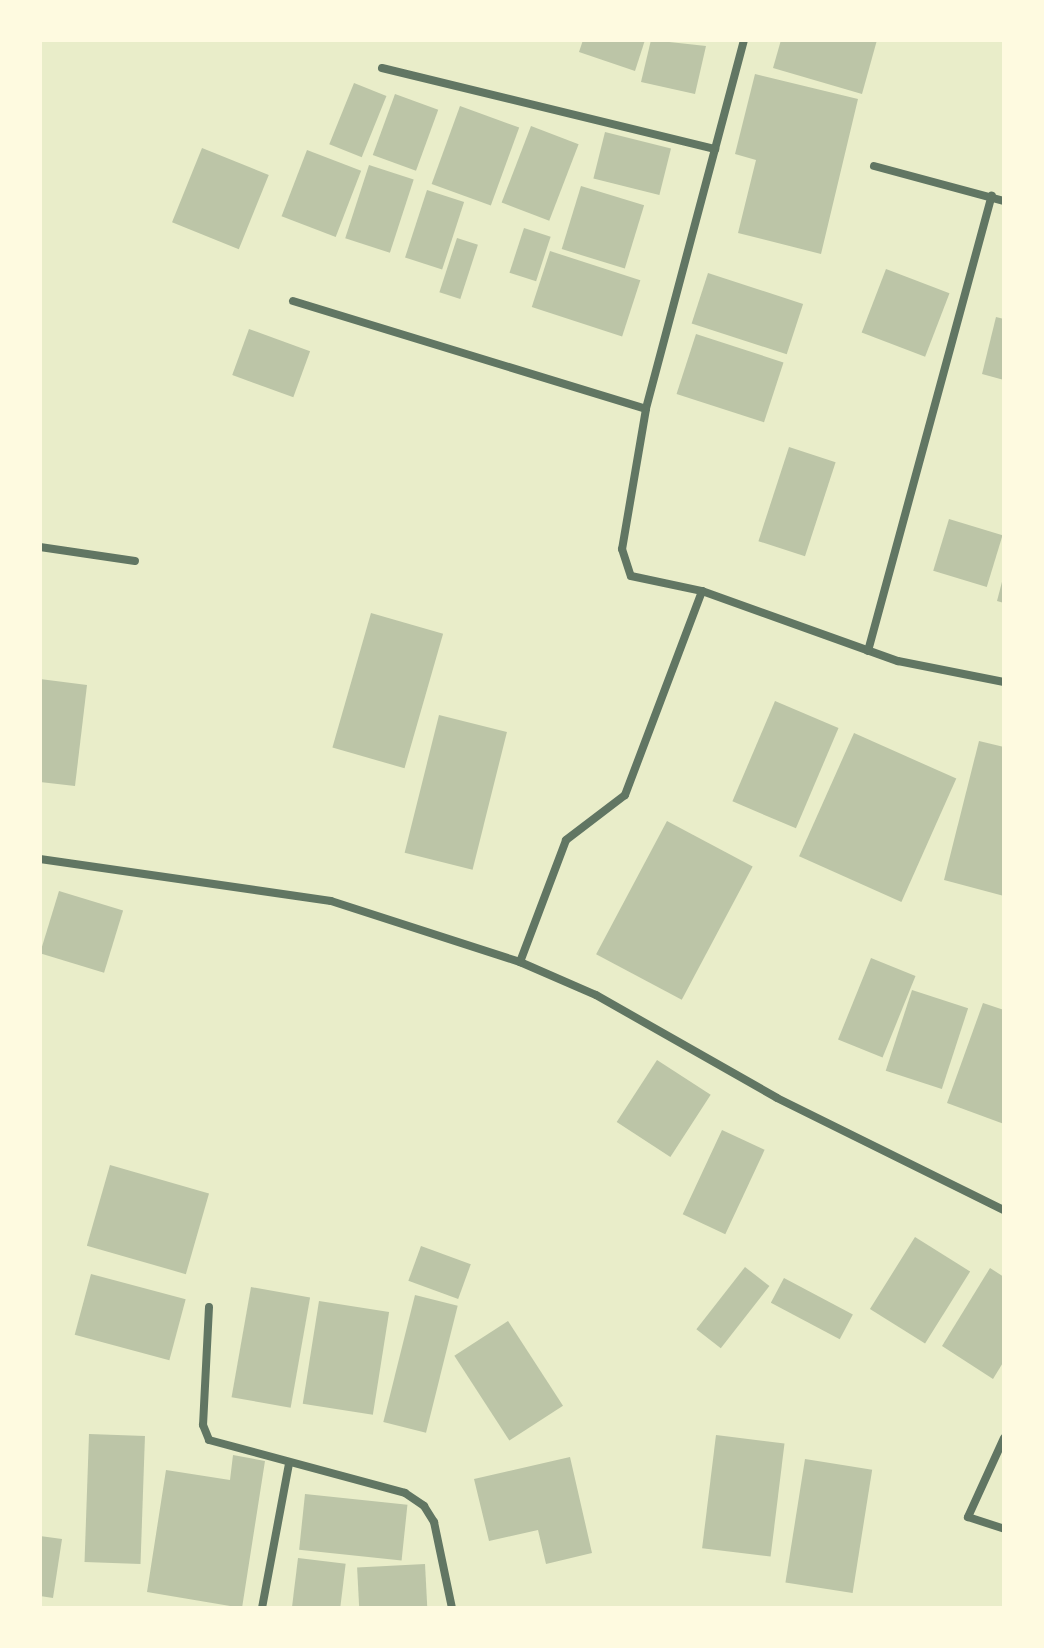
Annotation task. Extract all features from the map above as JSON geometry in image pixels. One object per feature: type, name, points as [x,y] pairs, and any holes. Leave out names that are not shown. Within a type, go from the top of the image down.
[{"type":"street","points":[[744,40],[646,409],[622,549],[631,576],[702,591],[868,651],[1004,682]]},
{"type":"street","points":[[382,68],[715,149]]},
{"type":"street","points":[[874,166],[1004,201]]},
{"type":"street","points":[[868,651],[992,196]]},
{"type":"street","points":[[293,301],[646,409]]},
{"type":"street","points":[[40,547],[135,561]]},
{"type":"street","points":[[520,962],[566,840],[625,795],[702,591]]},
{"type":"street","points":[[40,859],[331,901],[520,962],[596,995],[777,1098],[1004,1210]]},
{"type":"street","points":[[209,1307],[204,1433],[215,1445],[405,1493],[424,1506],[434,1522],[452,1608]]},
{"type":"street","points":[[1004,1438],[968,1517],[1004,1529]]},
{"type":"street","points":[[262,1608],[289,1464]]},
{"type":"building","points":[[583,40],[645,40],[635,71],[579,52]]},
{"type":"building","points":[[651,40],[706,46],[695,94],[641,82]]},
{"type":"building","points":[[781,40],[877,40],[862,94],[773,68]]},
{"type":"building","points":[[755,74],[858,99],[821,254],[738,233],[756,160],[735,154]]},
{"type":"building","points":[[354,83],[386,96],[362,157],[329,144]]},
{"type":"building","points":[[395,94],[438,110],[416,171],[373,155]]},
{"type":"building","points":[[460,106],[519,128],[491,206],[432,184]]},
{"type":"building","points":[[531,126],[579,144],[549,221],[502,203]]},
{"type":"building","points":[[605,132],[671,148],[659,195],[593,179]]},
{"type":"building","points":[[202,148],[269,175],[239,249],[172,222]]},
{"type":"building","points":[[307,150],[361,171],[336,237],[282,216]]},
{"type":"building","points":[[369,165],[414,180],[390,253],[345,238]]},
{"type":"building","points":[[581,186],[644,205],[625,268],[562,249]]},
{"type":"building","points":[[427,190],[464,202],[442,270],[405,258]]},
{"type":"building","points":[[524,228],[551,237],[536,281],[509,273]]},
{"type":"building","points":[[457,238],[478,245],[460,299],[439,292]]},
{"type":"building","points":[[550,251],[640,280],[622,336],[532,307]]},
{"type":"building","points":[[886,269],[949,293],[925,357],[862,332]]},
{"type":"building","points":[[708,273],[803,304],[787,354],[692,323]]},
{"type":"building","points":[[996,317],[1004,319],[1004,380],[982,374]]},
{"type":"building","points":[[249,329],[310,351],[293,397],[232,375]]},
{"type":"building","points":[[696,334],[783,362],[764,422],[677,394]]},
{"type":"building","points":[[789,447],[836,462],[805,556],[758,541]]},
{"type":"building","points":[[949,519],[1003,535],[987,587],[933,571]]},
{"type":"building","points":[[1004,579],[1004,603],[997,601]]},
{"type":"building","points":[[371,613],[443,634],[405,768],[332,748]]},
{"type":"building","points":[[40,679],[87,685],[75,786],[40,782]]},
{"type":"building","points":[[775,701],[839,728],[796,828],[732,801]]},
{"type":"building","points":[[439,715],[507,732],[473,870],[405,853]]},
{"type":"building","points":[[854,733],[956,779],[901,902],[799,856]]},
{"type":"building","points":[[979,741],[1004,747],[1004,896],[944,880]]},
{"type":"building","points":[[667,821],[753,867],[682,1000],[596,954]]},
{"type":"building","points":[[59,891],[123,911],[104,973],[40,953]]},
{"type":"building","points":[[871,958],[916,976],[883,1058],[838,1040]]},
{"type":"building","points":[[912,990],[968,1008],[942,1089],[886,1071]]},
{"type":"building","points":[[983,1003],[1004,1010],[1004,1124],[947,1103]]},
{"type":"building","points":[[657,1060],[711,1095],[670,1157],[617,1122]]},
{"type":"building","points":[[722,1130],[765,1150],[725,1234],[683,1214]]},
{"type":"building","points":[[110,1165],[209,1193],[186,1274],[87,1246]]},
{"type":"building","points":[[915,1237],[970,1271],[925,1344],[870,1309]]},
{"type":"building","points":[[421,1246],[471,1264],[458,1299],[408,1281]]},
{"type":"building","points":[[745,1267],[769,1286],[721,1348],[696,1329]]},
{"type":"building","points":[[990,1268],[1004,1277],[1004,1361],[993,1379],[942,1346]]},
{"type":"building","points":[[91,1274],[186,1299],[169,1360],[75,1335]]},
{"type":"building","points":[[784,1278],[853,1315],[840,1339],[771,1303]]},
{"type":"building","points":[[251,1287],[310,1297],[291,1408],[232,1397]]},
{"type":"building","points":[[415,1295],[458,1306],[426,1433],[383,1422]]},
{"type":"building","points":[[319,1301],[389,1312],[373,1415],[303,1404]]},
{"type":"building","points":[[508,1321],[563,1406],[509,1441],[454,1356]]},
{"type":"building","points":[[89,1434],[145,1436],[140,1564],[85,1562]]},
{"type":"building","points":[[716,1435],[784,1443],[771,1557],[702,1548]]},
{"type":"building","points":[[233,1455],[265,1461],[242,1608],[147,1592],[166,1470],[230,1480]]},
{"type":"building","points":[[570,1457],[592,1553],[546,1564],[538,1530],[489,1541],[474,1479]]},
{"type":"building","points":[[805,1459],[872,1470],[853,1593],[785,1582]]},
{"type":"building","points":[[305,1494],[407,1505],[402,1560],[299,1550]]},
{"type":"building","points":[[40,1536],[62,1539],[53,1598],[40,1596]]},
{"type":"building","points":[[298,1558],[346,1564],[340,1608],[292,1608]]},
{"type":"building","points":[[425,1564],[427,1608],[359,1608],[357,1568]]}]
